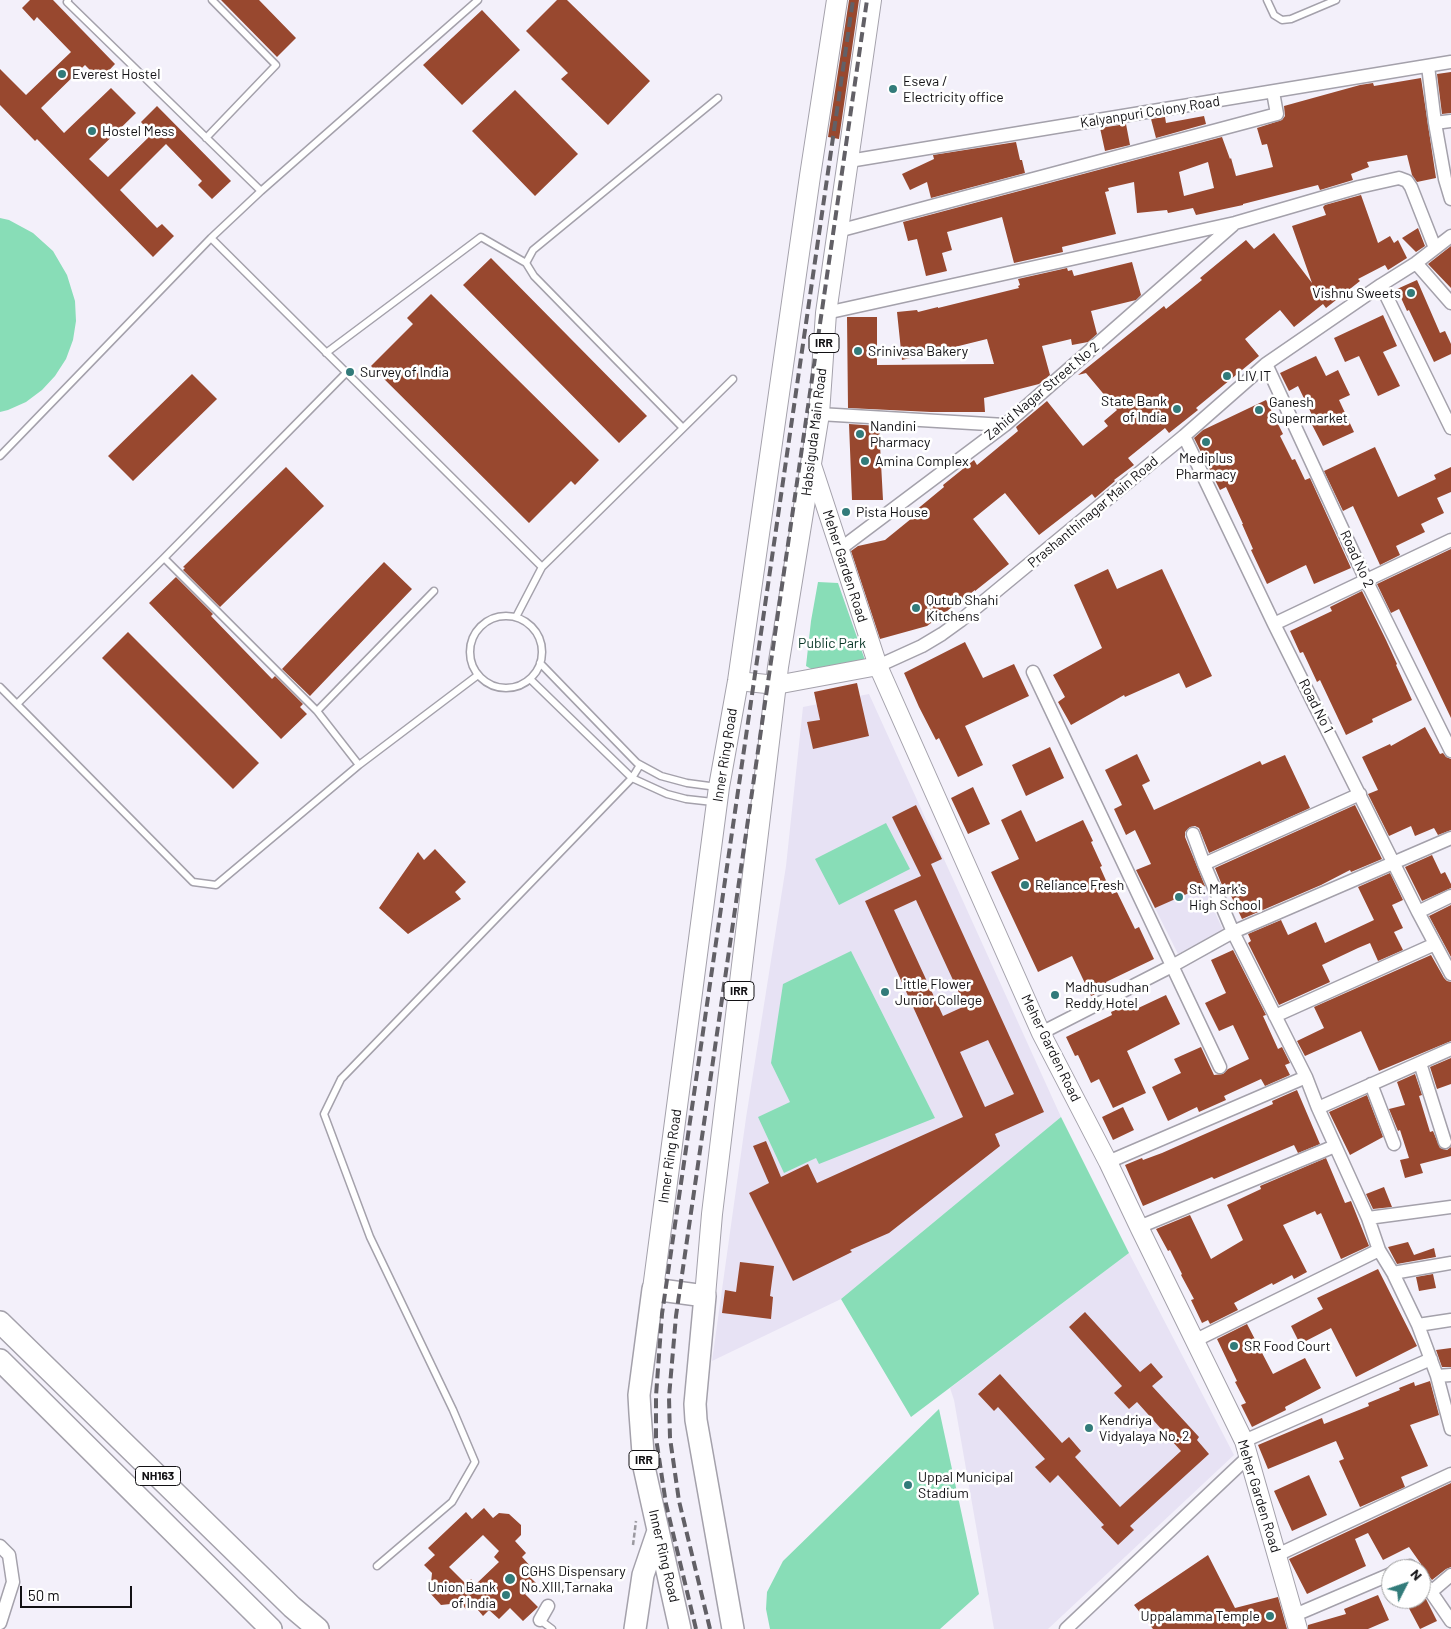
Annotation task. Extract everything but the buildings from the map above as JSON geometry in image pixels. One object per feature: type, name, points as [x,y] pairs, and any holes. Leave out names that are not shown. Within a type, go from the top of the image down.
[{"type":"highway","points":[[653,1289],[705,1296]]},
{"type":"highway","name":"Inner Ring Road","points":[[653,1289],[639,1395],[644,1468],[680,1629]]},
{"type":"highway","name":"IRR","points":[[705,1296],[695,1404],[696,1420],[733,1629]]},
{"type":"highway","name":"NH163","points":[[0,1322],[292,1608],[318,1629]]},
{"type":"highway","name":"NH163","points":[[0,1360],[271,1629]]},
{"type":"highway","points":[[634,1629],[643,1575],[658,1531]]},
{"type":"main road","name":"IRR","points":[[738,681],[836,0]]},
{"type":"main road","name":"Habsiguda Main Road","points":[[776,685],[818,414],[826,314],[871,0]]},
{"type":"main road","name":"Meher Garden Road","points":[[811,462],[878,666],[1041,1033],[1108,1162],[1246,1449],[1297,1622]]},
{"type":"main road","name":"Prashanthinagar Main Road","points":[[738,681],[776,685],[878,666]]},
{"type":"main road","name":"Inner Ring Road","points":[[653,1289],[718,795],[738,681]]},
{"type":"main road","name":"IRR","points":[[705,1296],[712,1214],[776,685]]},
{"type":"street","name":"Kalyanpuri Colony Road","points":[[849,161],[1451,62]]},
{"type":"street","points":[[1428,66],[1435,123],[1451,199]]},
{"type":"street","points":[[838,231],[1277,114],[1273,92]]},
{"type":"street","points":[[1435,123],[1451,121]]},
{"type":"street","points":[[826,314],[1235,223],[1359,187],[1403,179],[1411,187],[1435,248]]},
{"type":"street","name":"Zahid Nagar Street No 2","points":[[840,549],[1005,424],[1235,223]]},
{"type":"street","points":[[1451,236],[1416,263],[1451,303]]},
{"type":"street","name":"Prashanthinagar Main Road","points":[[878,666],[922,646],[960,621],[1184,436],[1266,364],[1416,263]]},
{"type":"street","points":[[1381,285],[1451,428]]},
{"type":"street","name":"Road No 2","points":[[1266,364],[1366,580],[1451,751]]},
{"type":"street","points":[[818,414],[1005,424]]},
{"type":"street","name":"Road No 1","points":[[1184,436],[1274,624],[1451,974]]},
{"type":"street","points":[[1274,624],[1451,540]]},
{"type":"street","points":[[1033,672],[1220,1067]]},
{"type":"street","points":[[1204,864],[1360,794]]},
{"type":"street","points":[[1193,834],[1233,932],[1306,1077],[1368,1218],[1378,1250],[1393,1273],[1418,1325],[1437,1376],[1451,1426]]},
{"type":"street","points":[[1041,1033],[1172,966],[1233,932],[1451,838]]},
{"type":"street","points":[[1418,912],[1451,896]]},
{"type":"street","points":[[1275,1016],[1435,944]]},
{"type":"street","points":[[1318,1108],[1451,1049]]},
{"type":"street","points":[[1420,1063],[1445,1142]]},
{"type":"street","points":[[1108,1162],[1306,1077]]},
{"type":"street","points":[[1371,1084],[1394,1144]]},
{"type":"street","points":[[1138,1227],[1335,1146]]},
{"type":"street","points":[[1368,1218],[1451,1206]]},
{"type":"street","points":[[1194,1341],[1378,1250]]},
{"type":"street","points":[[1393,1273],[1451,1263]]},
{"type":"street","points":[[1418,1325],[1451,1320]]},
{"type":"street","points":[[1066,1629],[1246,1449],[1431,1359]]},
{"type":"street","points":[[1437,1376],[1451,1375]]},
{"type":"street","points":[[1277,1555],[1451,1474]]},
{"type":"street","points":[[0,1546],[9,1554],[13,1582],[0,1623]]},
{"type":"street","points":[[1451,1575],[1431,1592],[1451,1621]]},
{"type":"street","points":[[1297,1622],[1381,1579]]},
{"type":"street","points":[[540,1620],[548,1606]]},
{"type":"lane","points":[[68,0],[67,2],[261,191]]},
{"type":"lane","points":[[206,138],[276,65],[212,0]]},
{"type":"lane","points":[[0,456],[210,238],[478,0]]},
{"type":"lane","points":[[1267,0],[1274,15],[1282,20],[1291,19],[1336,0]]},
{"type":"lane","points":[[526,263],[533,250],[718,98]]},
{"type":"lane","points":[[326,353],[481,236],[526,263],[534,276],[683,428]]},
{"type":"lane","points":[[210,238],[542,567]]},
{"type":"lane","points":[[18,704],[346,373]]},
{"type":"lane","points":[[516,617],[542,567],[733,378]]},
{"type":"lane","points":[[164,558],[317,711],[359,765]]},
{"type":"lane","points":[[317,711],[434,592]]},
{"type":"lane","points":[[504,616],[516,617],[526,622],[540,640],[542,652],[540,663],[530,679],[520,685],[509,688],[498,687],[478,675],[472,665],[470,654],[471,642],[483,624],[493,618],[504,616]]},
{"type":"lane","points":[[540,663],[640,765],[661,776],[687,783],[718,795]]},
{"type":"lane","points":[[0,687],[193,882],[216,885],[359,765],[478,675]]},
{"type":"lane","points":[[530,679],[632,778],[667,794],[686,799],[718,795]]},
{"type":"lane","points":[[377,1566],[452,1502],[474,1462],[453,1410],[370,1237],[324,1114],[341,1079],[632,778],[640,765]]},
{"type":"lane","points":[[540,1620],[552,1629]]},
{"type":"shaded area","name":"Little Flower Junior College","points":[[869,694],[1061,1117],[841,1299],[712,1361],[746,1118],[786,866],[803,707]]},
{"type":"shaded area","name":"St. Mark's High School","points":[[1186,849],[1223,930],[1178,954],[1136,870]]},
{"type":"shaded area","name":"Kendriya Vidyalaya No. 2","points":[[1129,1253],[1234,1455],[1048,1629],[994,1629],[954,1400],[950,1388]]},
{"type":"green space","points":[[0,218],[9,220],[33,233],[53,251],[67,275],[75,301],[76,321],[73,340],[66,359],[55,376],[42,390],[26,402],[0,412]]},
{"type":"green space","name":"Public Park","points":[[818,582],[838,583],[866,663],[813,670],[806,666]]},
{"type":"green space","points":[[886,823],[910,869],[839,905],[815,859]]},
{"type":"green space","points":[[851,951],[935,1118],[819,1164],[816,1158],[784,1173],[758,1117],[790,1102],[771,1063],[783,984]]},
{"type":"green space","points":[[1061,1117],[1129,1253],[911,1417],[841,1299]]},
{"type":"green space","name":"Uppal Municipal Stadium","points":[[939,1409],[979,1594],[940,1629],[770,1629],[766,1609],[767,1592],[783,1561]]},
{"type":"railway","points":[[696,1629],[666,1504],[656,1438],[656,1396],[662,1314],[853,0]]},
{"type":"railway","points":[[710,1629],[679,1501],[670,1438],[669,1397],[676,1316],[867,0]]},
{"type":"place","name":"Everest Hostel","points":[[62,74]]},
{"type":"place","name":"Eseva / Electricity office","points":[[893,89]]},
{"type":"place","name":"Hostel Mess","points":[[92,131]]},
{"type":"place","name":"Vishnu Sweets","points":[[1411,293]]},
{"type":"place","name":"Srinivasa Bakery","points":[[858,351]]},
{"type":"place","name":"Survey of India","points":[[350,372]]},
{"type":"place","name":"LIV IT","points":[[1227,376]]},
{"type":"place","name":"State Bank of India","points":[[1177,409]]},
{"type":"place","name":"Ganesh Supermarket","points":[[1259,410]]},
{"type":"place","name":"Nandini Pharmacy","points":[[860,434]]},
{"type":"place","name":"Mediplus Pharmacy","points":[[1206,442]]},
{"type":"place","name":"Amina Complex","points":[[865,461]]},
{"type":"place","name":"Pista House","points":[[846,512]]},
{"type":"place","name":"Qutub Shahi Kitchens","points":[[916,608]]},
{"type":"place","name":"Reliance Fresh","points":[[1025,885]]},
{"type":"place","name":"St. Mark's High School","points":[[1179,897]]},
{"type":"place","name":"Little Flower Junior College","points":[[885,992]]},
{"type":"place","name":"Madhusudhan Reddy Hotel","points":[[1055,995]]},
{"type":"place","name":"SR Food Court","points":[[1234,1346]]},
{"type":"place","name":"Kendriya Vidyalaya No. 2","points":[[1089,1428]]},
{"type":"place","name":"Uppal Municipal Stadium","points":[[908,1485]]},
{"type":"place","name":"CGHS Dispensary No.XIII,Tarnaka","points":[[510,1579]]},
{"type":"place","name":"Union Bank of India","points":[[506,1595]]},
{"type":"place","name":"Uppalamma Temple","points":[[1270,1616]]}]
